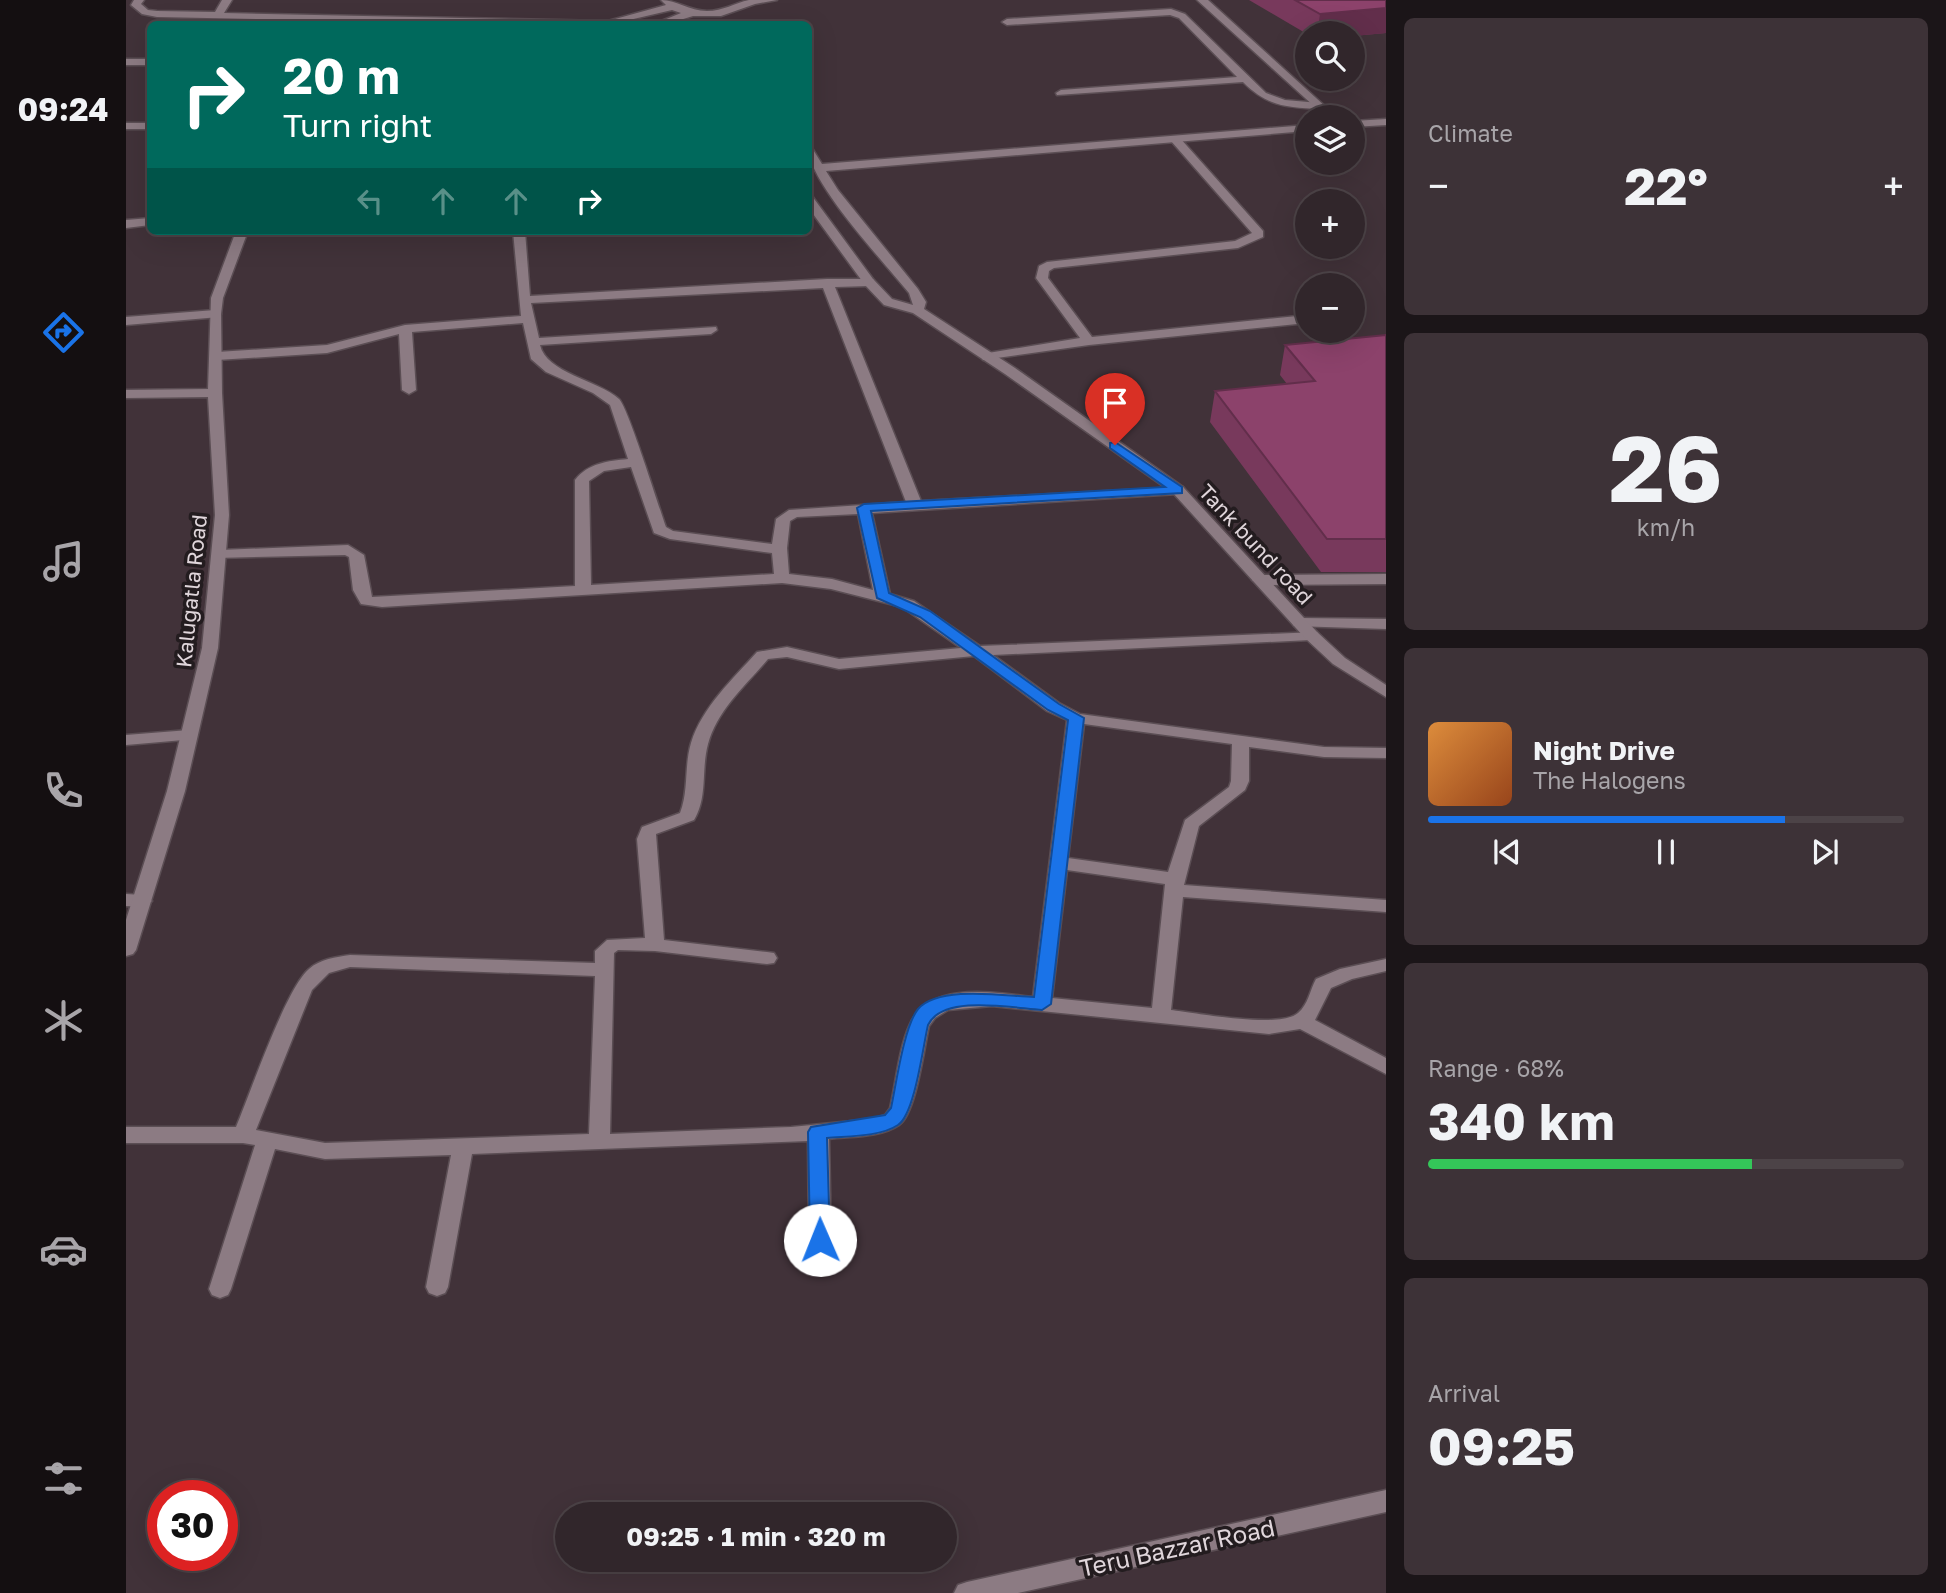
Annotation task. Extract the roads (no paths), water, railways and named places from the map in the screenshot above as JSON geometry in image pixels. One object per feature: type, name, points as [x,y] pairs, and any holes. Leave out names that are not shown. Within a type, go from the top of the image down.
[{"type":"street","points":[[139,0],[136,5],[139,9],[157,19],[218,20],[280,12],[372,21]]},
{"type":"street","points":[[218,20],[227,0]]},
{"type":"street","points":[[612,21],[669,3],[695,12],[738,13],[753,1],[772,0]]},
{"type":"street","points":[[1202,0],[1319,105]]},
{"type":"street","points":[[1007,22],[1094,12],[1160,11],[1182,16],[1269,100],[1312,105]]},
{"type":"street","points":[[668,21],[695,12]]},
{"type":"street","points":[[709,13],[712,21]]},
{"type":"street","points":[[126,62],[147,62]]},
{"type":"street","points":[[1061,93],[1245,79]]},
{"type":"street","points":[[1365,123],[1386,122]]},
{"type":"street","points":[[126,126],[147,126]]},
{"type":"street","points":[[813,168],[1295,129]]},
{"type":"street","points":[[1088,341],[1042,278],[1043,269],[1062,263],[1238,244],[1259,234],[1175,139]]},
{"type":"street","points":[[813,168],[914,292],[920,302],[917,310]]},
{"type":"street","name":"Tank bund road","points":[[812,204],[869,282],[888,303],[917,310],[1178,490],[1305,629],[1339,661],[1384,689]]},
{"type":"street","points":[[126,224],[147,222]]},
{"type":"street","name":"Kalugatla Road","points":[[126,950],[134,900],[176,791],[210,648],[222,515],[215,393],[215,314],[217,298],[241,235]]},
{"type":"street","points":[[519,235],[524,300],[536,356],[542,363],[598,390],[616,403],[659,530],[670,535],[778,549]]},
{"type":"street","points":[[524,300],[869,282]]},
{"type":"street","points":[[827,283],[915,505]]},
{"type":"street","points":[[126,321],[215,314]]},
{"type":"street","points":[[988,357],[1088,341],[1295,319]]},
{"type":"street","points":[[217,356],[327,349],[405,329],[528,320]]},
{"type":"street","points":[[405,329],[409,390]]},
{"type":"street","points":[[532,342],[710,330]]},
{"type":"street","points":[[126,394],[215,393]]},
{"type":"street","points":[[583,589],[582,480],[597,468],[636,462]]},
{"type":"street","points":[[782,578],[778,549],[783,519],[794,513],[1178,490]]},
{"type":"street","points":[[864,508],[882,595]]},
{"type":"street","points":[[220,555],[348,550],[356,555],[359,561],[360,593],[367,601],[782,578],[832,584],[882,595],[925,614],[1053,707],[1076,718],[1324,752],[1386,753]]},
{"type":"street","points":[[1260,580],[1386,579]]},
{"type":"street","points":[[655,945],[646,839],[648,831],[688,816],[692,806],[699,745],[705,731],[715,714],[763,654],[787,652],[839,664],[977,651],[1386,624]]},
{"type":"street","points":[[1042,1004],[1076,718]]},
{"type":"street","points":[[126,740],[189,735]]},
{"type":"street","points":[[1161,1016],[1175,884],[1191,824],[1236,790],[1240,781],[1240,740]]},
{"type":"street","points":[[1059,863],[1175,884],[1386,906]]},
{"type":"street","points":[[599,1142],[602,970],[605,951],[614,944],[655,945],[767,958]]},
{"type":"street","points":[[243,1135],[303,989],[312,974],[332,964],[350,961],[602,970]]},
{"type":"street","points":[[126,1135],[243,1135],[325,1151],[599,1142],[818,1132],[874,1126],[892,1120],[900,1110],[919,1025],[925,1013],[938,1004],[959,1000],[1042,1004],[1291,1027],[1303,1022],[1312,1011],[1322,984],[1347,974],[1386,965]]},
{"type":"street","points":[[1303,1022],[1386,1067]]},
{"type":"street","points":[[818,1132],[820,1240]]},
{"type":"street","points":[[220,1289],[267,1140]]},
{"type":"street","points":[[437,1287],[463,1147]]},
{"type":"street","name":"Teru Bazzar Road","points":[[967,1593],[1386,1501]]}]
